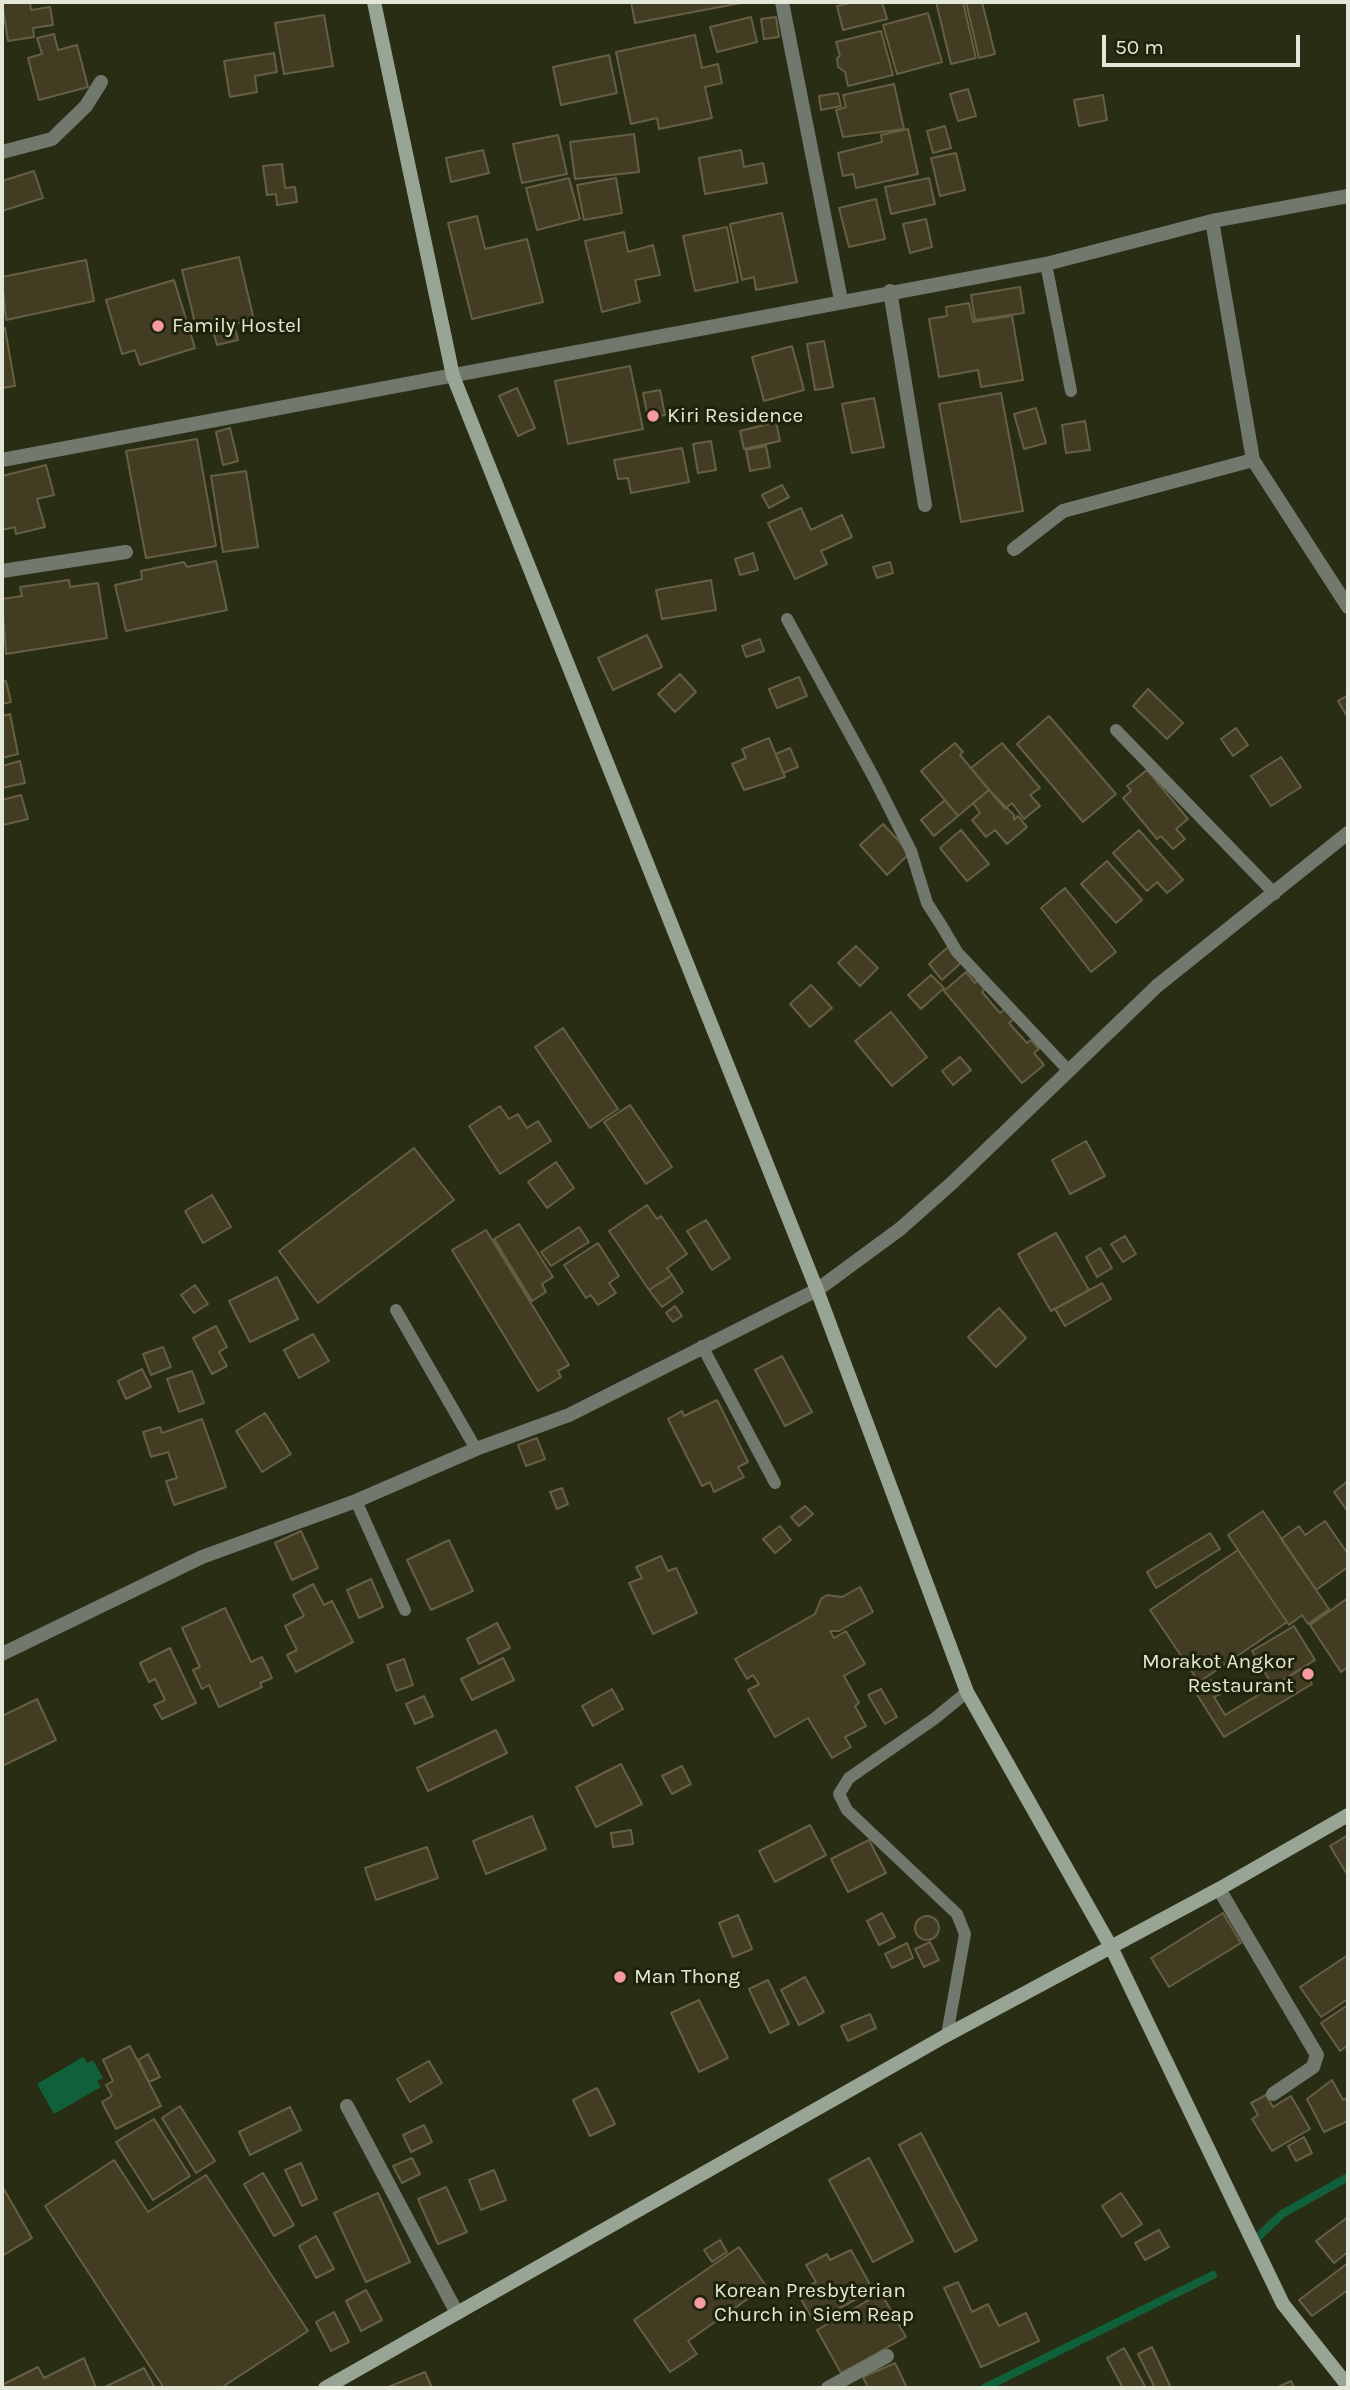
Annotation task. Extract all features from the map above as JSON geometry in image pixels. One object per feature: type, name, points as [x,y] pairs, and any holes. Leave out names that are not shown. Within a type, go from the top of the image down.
[{"type":"street","points":[[374,2],[453,376],[817,1290],[967,1692],[1111,1947],[1283,2304],[1348,2386]]},
{"type":"street","points":[[782,2],[841,300]]},
{"type":"street","points":[[2,152],[52,139],[86,106],[101,82]]},
{"type":"street","points":[[2,460],[841,300],[1046,264],[1212,221],[1348,196]]},
{"type":"street","points":[[1212,221],[1253,460],[1348,607]]},
{"type":"street","points":[[890,291],[925,505]]},
{"type":"street","points":[[1014,549],[1063,511],[1253,460]]},
{"type":"street","points":[[2,571],[125,552]]},
{"type":"street","points":[[2,1654],[202,1557],[356,1501],[476,1449],[569,1415],[817,1290],[900,1229],[1157,986],[1348,833]]},
{"type":"street","points":[[325,2388],[947,2035],[1219,1889],[1348,1815]]},
{"type":"street","points":[[1219,1889],[1317,2055],[1313,2067],[1273,2094]]},
{"type":"street","points":[[347,2106],[457,2313]]},
{"type":"street","points":[[828,2388],[887,2356]]},
{"type":"lane","points":[[1046,264],[1071,391]]},
{"type":"lane","points":[[787,620],[873,776],[911,851],[928,903],[957,952],[1069,1071]]},
{"type":"lane","points":[[1116,730],[1275,894]]},
{"type":"lane","points":[[396,1310],[476,1449]]},
{"type":"lane","points":[[702,1346],[775,1483]]},
{"type":"lane","points":[[356,1501],[405,1610]]},
{"type":"lane","points":[[947,2035],[965,1934],[957,1914],[847,1810],[839,1794],[849,1778],[934,1719],[967,1692]]},
{"type":"shaded area","points":[[83,2057],[87,2063],[93,2060],[103,2078],[97,2081],[101,2087],[54,2114],[37,2084]]},
{"type":"building","points":[[2,2],[30,2],[31,10],[50,7],[53,25],[33,28],[34,37],[8,41]]},
{"type":"building","points":[[631,2],[746,2],[635,23]]},
{"type":"building","points":[[855,2],[882,2],[887,19],[843,30],[837,6]]},
{"type":"building","points":[[936,2],[963,2],[976,58],[951,64]]},
{"type":"building","points":[[966,2],[982,2],[995,54],[979,58]]},
{"type":"building","points":[[928,13],[942,62],[897,74],[883,25]]},
{"type":"building","points":[[324,15],[333,66],[284,74],[275,23]]},
{"type":"building","points":[[751,17],[757,42],[717,52],[710,27]]},
{"type":"building","points":[[776,17],[779,37],[764,39],[761,19]]},
{"type":"building","points":[[881,31],[893,75],[848,86],[845,72],[838,67],[837,58],[840,56],[836,42]]},
{"type":"building","points":[[54,34],[58,50],[77,45],[88,87],[39,100],[28,58],[42,54],[37,38]]},
{"type":"building","points":[[695,35],[702,68],[718,64],[722,83],[705,87],[712,118],[659,129],[657,118],[631,124],[616,52]]},
{"type":"building","points":[[274,53],[277,72],[255,76],[257,92],[230,97],[224,61]]},
{"type":"building","points":[[609,55],[617,93],[561,105],[553,67]]},
{"type":"building","points":[[894,84],[904,129],[843,137],[836,110],[846,107],[843,95]]},
{"type":"building","points":[[968,89],[976,116],[958,121],[950,94]]},
{"type":"building","points":[[838,93],[841,106],[821,110],[819,96]]},
{"type":"building","points":[[1103,95],[1107,120],[1079,126],[1074,100]]},
{"type":"building","points":[[945,126],[951,148],[933,153],[927,131]]},
{"type":"building","points":[[908,129],[918,174],[856,188],[853,174],[843,176],[838,153],[882,142],[881,135]]},
{"type":"building","points":[[634,134],[639,172],[575,179],[570,142]]},
{"type":"building","points":[[558,135],[567,174],[522,183],[513,144]]},
{"type":"building","points":[[483,150],[489,173],[451,182],[446,158]]},
{"type":"building","points":[[741,150],[744,167],[763,163],[767,183],[705,194],[699,158]]},
{"type":"building","points":[[956,153],[965,190],[940,196],[931,158]]},
{"type":"building","points":[[282,164],[285,188],[295,187],[297,202],[277,205],[276,194],[267,195],[263,166]]},
{"type":"building","points":[[34,171],[43,198],[2,211],[2,181]]},
{"type":"building","points":[[569,178],[580,219],[537,230],[526,188]]},
{"type":"building","points":[[616,178],[622,213],[584,220],[577,185]]},
{"type":"building","points":[[929,178],[935,204],[891,214],[885,187]]},
{"type":"building","points":[[876,199],[885,239],[849,247],[839,208]]},
{"type":"building","points":[[782,213],[797,282],[756,290],[754,277],[742,280],[730,224]]},
{"type":"building","points":[[477,216],[485,249],[527,239],[543,302],[472,319],[448,223]]},
{"type":"building","points":[[926,219],[932,247],[910,253],[903,224]]},
{"type":"building","points":[[727,227],[738,282],[695,291],[683,236]]},
{"type":"building","points":[[624,232],[628,252],[653,245],[660,275],[635,280],[640,302],[602,312],[585,241]]},
{"type":"building","points":[[239,257],[254,320],[234,324],[238,340],[217,345],[212,327],[197,331],[182,270]]},
{"type":"building","points":[[86,260],[94,301],[6,320],[2,277]]},
{"type":"building","points":[[174,280],[195,348],[140,365],[135,350],[122,354],[106,300]]},
{"type":"building","points":[[1020,287],[1024,313],[975,320],[971,295]]},
{"type":"building","points":[[969,303],[973,322],[1012,316],[1023,380],[981,387],[978,370],[939,377],[929,319],[947,316],[946,307]]},
{"type":"building","points":[[5,328],[15,386],[2,388],[2,329]]},
{"type":"building","points":[[824,341],[833,387],[815,390],[807,344]]},
{"type":"building","points":[[792,346],[804,390],[764,401],[752,357]]},
{"type":"building","points":[[630,366],[643,429],[568,444],[555,381]]},
{"type":"building","points":[[517,388],[535,428],[518,436],[499,396]]},
{"type":"building","points":[[660,390],[665,415],[648,418],[643,393]]},
{"type":"building","points":[[1001,393],[1023,511],[961,522],[939,404]]},
{"type":"building","points":[[874,398],[884,447],[852,453],[842,404]]},
{"type":"building","points":[[1036,408],[1046,443],[1024,449],[1014,414]]},
{"type":"building","points":[[1085,421],[1090,450],[1066,453],[1062,425]]},
{"type":"building","points":[[776,422],[780,441],[744,449],[740,431]]},
{"type":"building","points":[[230,428],[238,461],[223,465],[216,432]]},
{"type":"building","points":[[197,439],[216,546],[146,558],[126,451]]},
{"type":"building","points":[[711,441],[716,470],[698,473],[693,444]]},
{"type":"building","points":[[766,446],[770,467],[750,471],[746,450]]},
{"type":"building","points":[[682,448],[689,482],[631,493],[628,478],[618,479],[614,460]]},
{"type":"building","points":[[46,465],[54,495],[37,499],[45,527],[16,534],[15,527],[2,530],[2,476]]},
{"type":"building","points":[[246,471],[258,547],[223,552],[211,476]]},
{"type":"building","points":[[782,485],[789,497],[769,508],[762,495]]},
{"type":"building","points":[[801,508],[811,530],[842,515],[852,537],[821,551],[827,564],[795,579],[768,523]]},
{"type":"building","points":[[753,553],[758,570],[740,575],[735,559]]},
{"type":"building","points":[[216,561],[227,610],[126,631],[115,585],[142,579],[141,571],[184,562],[187,567]]},
{"type":"building","points":[[890,562],[893,573],[877,578],[873,567]]},
{"type":"building","points":[[69,580],[70,587],[98,583],[107,638],[6,654],[2,599],[22,596],[20,587]]},
{"type":"building","points":[[711,580],[716,610],[662,619],[656,590]]},
{"type":"building","points":[[647,635],[662,667],[613,690],[598,658]]},
{"type":"building","points":[[760,639],[764,651],[746,657],[742,646]]},
{"type":"building","points":[[680,674],[696,692],[675,712],[658,694]]},
{"type":"building","points":[[799,677],[807,696],[777,708],[769,689]]},
{"type":"building","points":[[6,681],[11,702],[2,704],[2,682]]},
{"type":"building","points":[[1148,689],[1183,723],[1167,739],[1133,706]]},
{"type":"building","points":[[1348,695],[1348,718],[1338,701]]},
{"type":"building","points":[[10,714],[18,754],[2,758],[2,716]]},
{"type":"building","points":[[1049,716],[1116,794],[1083,822],[1017,744]]},
{"type":"building","points":[[1236,728],[1248,745],[1233,756],[1221,739]]},
{"type":"building","points":[[769,738],[785,777],[744,790],[732,764],[746,758],[742,749]]},
{"type":"building","points":[[955,743],[963,752],[960,755],[989,790],[958,816],[921,771]]},
{"type":"building","points":[[1002,743],[1040,788],[1030,795],[1040,806],[1024,819],[1012,803],[1005,809],[971,768]]},
{"type":"building","points":[[790,748],[798,767],[783,773],[776,754]]},
{"type":"building","points":[[1281,757],[1301,787],[1271,806],[1251,776]]},
{"type":"building","points":[[20,761],[25,783],[2,788],[2,766]]},
{"type":"building","points":[[1147,770],[1188,819],[1176,829],[1185,839],[1173,849],[1161,836],[1157,839],[1123,798],[1131,791],[1127,786]]},
{"type":"building","points":[[989,790],[1014,815],[1014,820],[1018,816],[1027,827],[1007,844],[995,830],[986,837],[972,820],[980,813],[973,803]]},
{"type":"building","points":[[21,795],[28,819],[3,825],[2,800]]},
{"type":"building","points":[[945,800],[958,816],[934,836],[921,820]]},
{"type":"building","points":[[883,824],[910,853],[887,875],[860,845]]},
{"type":"building","points":[[961,830],[989,864],[967,881],[940,848]]},
{"type":"building","points":[[1139,830],[1183,880],[1167,893],[1157,882],[1147,891],[1113,853]]},
{"type":"building","points":[[1107,861],[1142,900],[1116,923],[1081,884]]},
{"type":"building","points":[[1065,888],[1116,952],[1091,972],[1041,908]]},
{"type":"building","points":[[856,946],[878,968],[860,986],[838,963]]},
{"type":"building","points":[[948,947],[962,962],[942,980],[929,964]]},
{"type":"building","points":[[966,972],[975,983],[980,978],[987,987],[982,992],[1000,1013],[1005,1009],[1014,1019],[1009,1023],[1027,1043],[1031,1040],[1039,1049],[1034,1053],[1044,1065],[1022,1083],[944,991]]},
{"type":"building","points":[[931,975],[944,988],[921,1009],[908,995]]},
{"type":"building","points":[[811,985],[832,1008],[810,1027],[790,1004]]},
{"type":"building","points":[[891,1012],[927,1057],[892,1086],[855,1041]]},
{"type":"building","points":[[563,1028],[618,1109],[590,1128],[535,1047]]},
{"type":"building","points":[[960,1057],[971,1070],[953,1085],[942,1071]]},
{"type":"building","points":[[630,1105],[672,1167],[646,1184],[604,1122]]},
{"type":"building","points":[[500,1106],[509,1119],[518,1114],[527,1128],[538,1121],[551,1141],[500,1174],[469,1126]]},
{"type":"building","points":[[1086,1141],[1105,1176],[1070,1194],[1052,1160]]},
{"type":"building","points":[[414,1148],[454,1200],[318,1303],[279,1251]]},
{"type":"building","points":[[556,1162],[574,1188],[547,1208],[528,1182]]},
{"type":"building","points":[[212,1195],[231,1227],[203,1243],[185,1211]]},
{"type":"building","points":[[647,1205],[657,1219],[661,1216],[687,1254],[667,1268],[672,1275],[649,1290],[609,1231]]},
{"type":"building","points":[[706,1220],[730,1258],[712,1270],[687,1231]]},
{"type":"building","points":[[519,1224],[553,1277],[542,1284],[546,1292],[532,1301],[494,1239]]},
{"type":"building","points":[[579,1227],[589,1242],[551,1266],[541,1252]]},
{"type":"building","points":[[486,1230],[569,1365],[558,1371],[561,1377],[538,1391],[452,1250]]},
{"type":"building","points":[[1056,1233],[1089,1290],[1051,1311],[1018,1254]]},
{"type":"building","points":[[1125,1236],[1136,1254],[1123,1262],[1111,1244]]},
{"type":"building","points":[[598,1243],[619,1276],[609,1283],[616,1293],[598,1305],[591,1295],[586,1298],[564,1265]]},
{"type":"building","points":[[1100,1248],[1112,1268],[1097,1277],[1086,1257]]},
{"type":"building","points":[[672,1275],[683,1292],[662,1307],[649,1290]]},
{"type":"building","points":[[277,1277],[298,1319],[250,1342],[229,1301]]},
{"type":"building","points":[[1102,1283],[1111,1299],[1065,1326],[1055,1309]]},
{"type":"building","points":[[195,1285],[208,1304],[194,1313],[181,1295]]},
{"type":"building","points":[[675,1306],[682,1316],[673,1322],[666,1313]]},
{"type":"building","points":[[999,1308],[1026,1338],[996,1367],[968,1337]]},
{"type":"building","points":[[216,1326],[227,1347],[219,1352],[227,1366],[212,1374],[193,1338]]},
{"type":"building","points":[[313,1334],[329,1361],[299,1378],[284,1350]]},
{"type":"building","points":[[163,1347],[171,1367],[151,1375],[143,1354]]},
{"type":"building","points":[[782,1356],[812,1412],[785,1426],[755,1370]]},
{"type":"building","points":[[142,1369],[151,1387],[126,1399],[118,1381]]},
{"type":"building","points":[[192,1371],[204,1403],[179,1412],[167,1379]]},
{"type":"building","points":[[717,1400],[748,1462],[738,1467],[744,1477],[714,1492],[710,1482],[702,1486],[668,1419],[682,1411],[684,1416]]},
{"type":"building","points":[[265,1413],[291,1454],[262,1472],[236,1431]]},
{"type":"building","points":[[202,1419],[226,1487],[174,1505],[166,1481],[177,1478],[168,1452],[151,1457],[143,1432],[160,1427],[162,1433]]},
{"type":"building","points":[[537,1438],[545,1459],[526,1466],[518,1445]]},
{"type":"building","points":[[1348,1481],[1348,1512],[1334,1492]]},
{"type":"building","points":[[562,1488],[568,1504],[557,1509],[550,1492]]},
{"type":"building","points":[[805,1506],[813,1514],[799,1526],[791,1517]]},
{"type":"building","points":[[1263,1511],[1329,1609],[1308,1624],[1302,1615],[1289,1625],[1228,1535]]},
{"type":"building","points":[[1325,1521],[1348,1554],[1348,1567],[1316,1590],[1281,1539],[1299,1526],[1305,1535]]},
{"type":"building","points":[[780,1526],[791,1540],[775,1553],[763,1539]]},
{"type":"building","points":[[301,1531],[318,1568],[292,1580],[275,1543]]},
{"type":"building","points":[[1210,1533],[1220,1549],[1156,1588],[1147,1572]]},
{"type":"building","points":[[449,1540],[473,1591],[431,1610],[407,1560]]},
{"type":"building","points":[[1238,1550],[1287,1622],[1199,1682],[1150,1610]]},
{"type":"building","points":[[661,1556],[668,1571],[676,1568],[697,1613],[653,1634],[629,1583],[642,1578],[636,1567]]},
{"type":"building","points":[[371,1579],[383,1607],[359,1618],[347,1590]]},
{"type":"building","points":[[313,1584],[324,1605],[332,1601],[353,1642],[296,1672],[287,1655],[297,1650],[285,1626],[304,1616],[293,1595]]},
{"type":"building","points":[[860,1587],[873,1612],[839,1631],[830,1631],[834,1638],[846,1631],[865,1664],[844,1676],[859,1703],[855,1706],[866,1726],[845,1737],[851,1747],[832,1758],[808,1718],[775,1737],[748,1690],[759,1684],[753,1675],[747,1679],[735,1659],[815,1614],[821,1599],[827,1595],[842,1597]]},
{"type":"building","points":[[1348,1598],[1348,1667],[1341,1672],[1310,1625]]},
{"type":"building","points":[[225,1608],[251,1662],[262,1657],[272,1678],[260,1683],[262,1687],[219,1707],[209,1685],[202,1689],[193,1670],[200,1667],[182,1628]]},
{"type":"building","points":[[497,1623],[510,1648],[479,1664],[467,1639]]},
{"type":"building","points":[[1294,1626],[1315,1660],[1273,1686],[1252,1651]]},
{"type":"building","points":[[170,1648],[196,1703],[162,1719],[154,1705],[165,1700],[155,1679],[149,1682],[140,1663]]},
{"type":"building","points":[[503,1658],[514,1680],[472,1700],[461,1679]]},
{"type":"building","points":[[404,1659],[413,1685],[396,1691],[387,1665]]},
{"type":"building","points":[[1303,1668],[1312,1684],[1224,1737],[1194,1690],[1211,1680],[1220,1694],[1214,1697],[1225,1715]]},
{"type":"building","points":[[612,1689],[623,1709],[593,1726],[582,1706]]},
{"type":"building","points":[[881,1689],[897,1717],[885,1724],[868,1695]]},
{"type":"building","points":[[424,1696],[433,1716],[415,1724],[406,1704]]},
{"type":"building","points":[[37,1699],[56,1740],[2,1766],[2,1716]]},
{"type":"building","points":[[496,1730],[507,1753],[428,1791],[417,1768]]},
{"type":"building","points":[[621,1764],[642,1804],[596,1827],[576,1787]]},
{"type":"building","points":[[682,1766],[691,1784],[672,1794],[662,1776]]},
{"type":"building","points":[[532,1816],[546,1849],[486,1874],[473,1841]]},
{"type":"building","points":[[810,1825],[826,1855],[775,1882],[759,1851]]},
{"type":"building","points":[[631,1830],[633,1844],[613,1847],[611,1833]]},
{"type":"building","points":[[1348,1835],[1348,1876],[1330,1846]]},
{"type":"building","points":[[869,1840],[886,1873],[848,1892],[831,1859]]},
{"type":"building","points":[[427,1847],[438,1878],[376,1900],[365,1868]]},
{"type":"building","points":[[882,1913],[895,1937],[879,1945],[867,1921]]},
{"type":"building","points":[[1223,1913],[1241,1943],[1169,1987],[1151,1958]]},
{"type":"building","points":[[738,1915],[752,1949],[733,1957],[719,1923]]},
{"type":"building","points":[[927,1916],[938,1923],[939,1928],[932,1939],[927,1940],[916,1933],[915,1928],[922,1917]]},
{"type":"building","points":[[930,1942],[939,1960],[924,1967],[915,1949]]},
{"type":"building","points":[[907,1943],[913,1958],[892,1968],[885,1954]]},
{"type":"building","points":[[1348,1955],[1348,1999],[1321,2017],[1300,1987]]},
{"type":"building","points":[[805,1977],[824,2012],[799,2025],[781,1990]]},
{"type":"building","points":[[768,1980],[789,2024],[770,2033],[749,1989]]},
{"type":"building","points":[[699,2000],[728,2058],[699,2072],[671,2013]]},
{"type":"building","points":[[1348,2005],[1348,2045],[1340,2051],[1321,2023]]},
{"type":"building","points":[[870,2014],[876,2028],[848,2041],[841,2026]]},
{"type":"building","points":[[130,2046],[161,2106],[116,2129],[102,2102],[112,2096],[106,2085],[113,2081],[103,2060]]},
{"type":"building","points":[[148,2054],[160,2077],[149,2082],[138,2060]]},
{"type":"building","points":[[429,2061],[442,2083],[410,2102],[397,2079]]},
{"type":"building","points":[[1332,2080],[1343,2100],[1348,2098],[1348,2121],[1324,2132],[1307,2099]]},
{"type":"building","points":[[597,2088],[615,2124],[590,2136],[573,2100]]},
{"type":"building","points":[[1266,2095],[1273,2107],[1291,2096],[1310,2129],[1272,2151],[1252,2119],[1258,2115],[1251,2103]]},
{"type":"building","points":[[180,2106],[215,2161],[196,2173],[162,2118]]},
{"type":"building","points":[[290,2107],[301,2130],[250,2155],[239,2132]]},
{"type":"building","points":[[154,2119],[190,2176],[153,2200],[116,2142]]},
{"type":"building","points":[[424,2125],[432,2142],[411,2152],[403,2135]]},
{"type":"building","points":[[921,2133],[977,2240],[955,2252],[899,2145]]},
{"type":"building","points":[[1304,2137],[1312,2153],[1296,2161],[1288,2146]]},
{"type":"building","points":[[412,2158],[420,2174],[402,2183],[393,2166]]},
{"type":"building","points":[[869,2158],[913,2241],[873,2262],[829,2180]]},
{"type":"building","points":[[114,2160],[148,2212],[206,2175],[308,2331],[221,2388],[164,2388],[45,2206]]},
{"type":"building","points":[[301,2163],[317,2199],[302,2206],[285,2170]]},
{"type":"building","points":[[494,2170],[506,2200],[481,2210],[469,2180]]},
{"type":"building","points":[[263,2173],[294,2225],[274,2236],[244,2184]]},
{"type":"building","points":[[2,2186],[32,2238],[2,2256]]},
{"type":"building","points":[[446,2187],[467,2232],[438,2244],[418,2199]]},
{"type":"building","points":[[378,2193],[410,2262],[366,2282],[334,2213]]},
{"type":"building","points":[[1121,2193],[1142,2224],[1122,2237],[1102,2206]]},
{"type":"building","points":[[1348,2217],[1348,2252],[1334,2263],[1316,2241]]},
{"type":"building","points":[[1159,2230],[1169,2247],[1145,2260],[1135,2243]]},
{"type":"building","points":[[316,2236],[334,2269],[316,2278],[299,2246]]},
{"type":"building","points":[[720,2240],[727,2252],[712,2262],[704,2250]]},
{"type":"building","name":"Korean Presbyterian Church in Siem Reap","points":[[739,2247],[766,2286],[688,2341],[697,2354],[670,2372],[634,2320]]},
{"type":"building","points":[[851,2250],[873,2290],[814,2322],[797,2292],[816,2282],[806,2265],[827,2254],[830,2260]]},
{"type":"building","points":[[1348,2263],[1348,2290],[1312,2316],[1299,2300]]},
{"type":"building","points":[[958,2282],[972,2312],[988,2304],[999,2326],[1026,2313],[1039,2341],[981,2367],[944,2288]]},
{"type":"building","points":[[366,2290],[382,2320],[361,2331],[346,2301]]},
{"type":"building","points":[[881,2293],[906,2337],[841,2373],[817,2330]]},
{"type":"building","points":[[334,2312],[349,2342],[331,2351],[316,2322]]},
{"type":"building","points":[[1152,2347],[1171,2388],[1155,2388],[1138,2354]]},
{"type":"building","points":[[1124,2348],[1146,2388],[1123,2388],[1107,2358]]},
{"type":"building","points":[[84,2358],[96,2388],[2,2388],[2,2385],[38,2367],[44,2378]]},
{"type":"building","points":[[895,2363],[907,2388],[868,2388],[863,2377]]},
{"type":"building","points":[[144,2368],[155,2388],[103,2388]]},
{"type":"building","points":[[425,2372],[432,2388],[386,2388]]},
{"type":"building","points":[[1291,2381],[1294,2388],[1276,2388]]},
{"type":"waterway","points":[[1259,2236],[1282,2214],[1348,2177]]},
{"type":"waterway","points":[[984,2388],[1213,2275]]},
{"type":"place","name":"Family Hostel","points":[[158,326]]},
{"type":"place","name":"Kiri Residence","points":[[653,416]]},
{"type":"place","name":"Morakot Angkor Restaurant","points":[[1308,1674]]},
{"type":"place","name":"Man Thong","points":[[620,1977]]},
{"type":"place","name":"Korean Presbyterian Church in Siem Reap","points":[[700,2303]]}]
